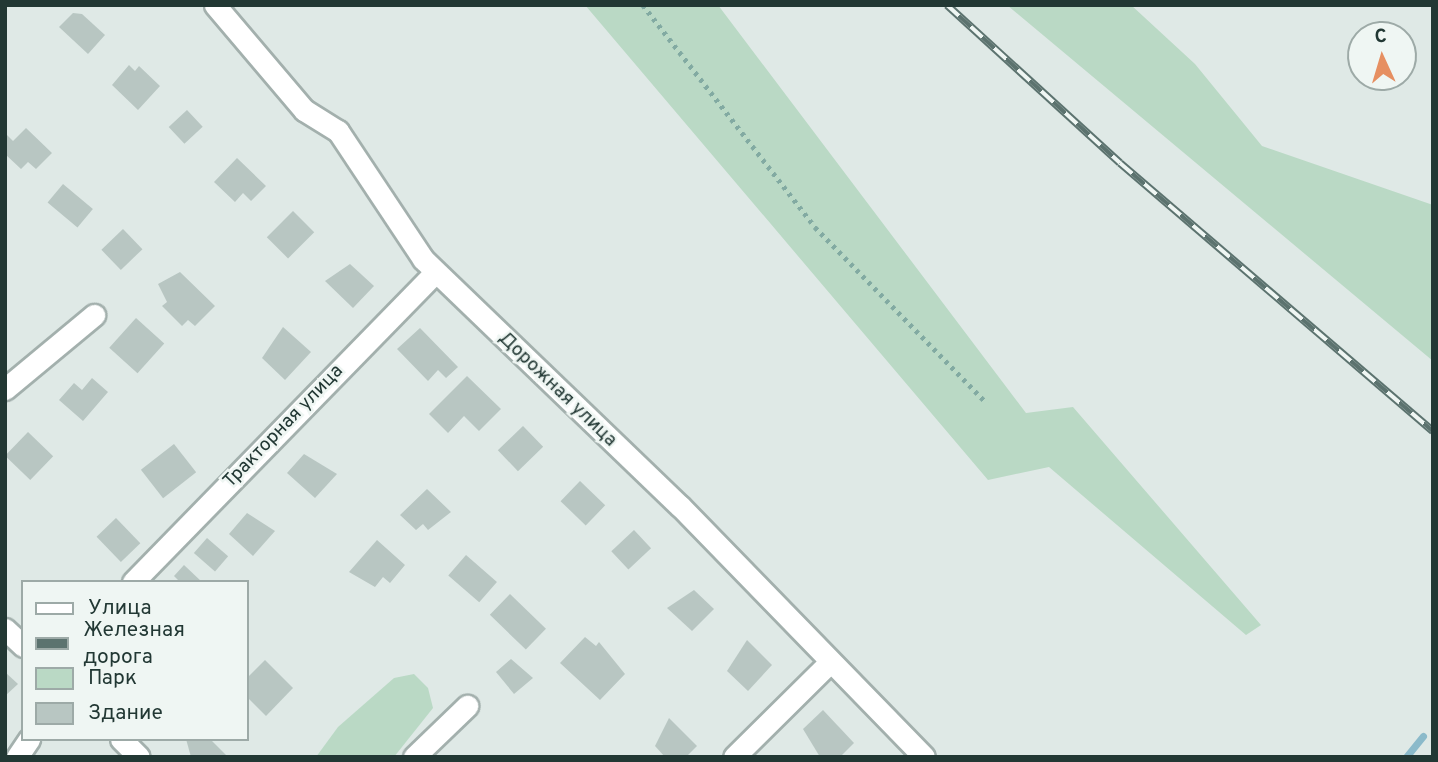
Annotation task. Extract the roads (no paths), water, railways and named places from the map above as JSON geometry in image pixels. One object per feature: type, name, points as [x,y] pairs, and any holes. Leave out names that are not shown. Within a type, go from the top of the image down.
[{"type":"street","name":"Дорожная улица","points":[[215,5],[304,110],[338,131],[362,161],[377,197],[436,272],[680,506],[829,663],[924,757]]},
{"type":"street","name":"Тракторная улица","points":[[135,580],[436,272]]},
{"type":"street","points":[[5,389],[94,314]]},
{"type":"street","points":[[5,629],[21,644]]},
{"type":"street","points":[[734,757],[829,663]]},
{"type":"street","points":[[414,757],[467,706]]},
{"type":"street","points":[[18,757],[28,741]]},
{"type":"street","points":[[123,741],[139,757]]},
{"type":"waterway","points":[[1406,757],[1423,736]]},
{"type":"railway","points":[[947,5],[1120,163],[1433,431]]}]
